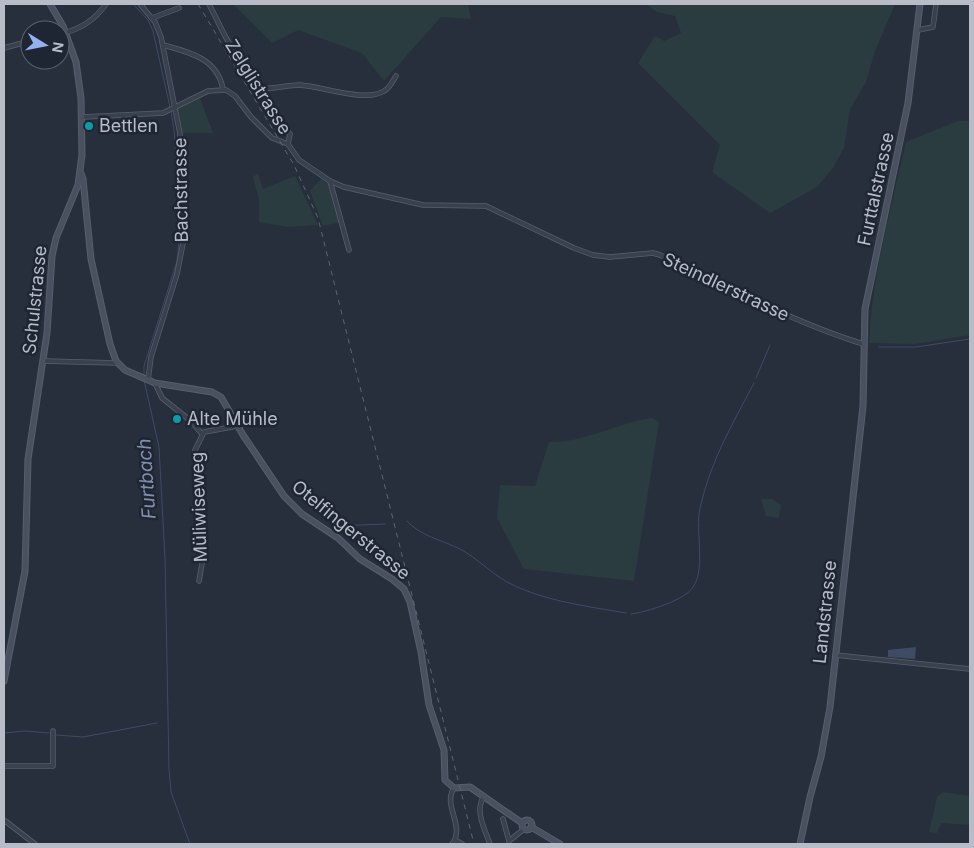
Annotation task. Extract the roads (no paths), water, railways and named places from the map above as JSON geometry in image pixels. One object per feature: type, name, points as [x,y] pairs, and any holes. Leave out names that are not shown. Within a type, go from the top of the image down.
[{"type":"street","name":"Schulstrasse","points":[[50,4],[59,20]]},
{"type":"street","points":[[70,30],[89,22],[106,4]]},
{"type":"street","name":"Bachstrasse","points":[[140,4],[159,29],[180,134],[183,243],[177,274],[150,357],[146,379]]},
{"type":"street","name":"Zelglistrasse","points":[[209,4],[225,36],[271,114],[290,134],[288,144]]},
{"type":"street","name":"Furttalstrasse","points":[[864,381],[863,344],[869,284],[908,102],[920,4]]},
{"type":"street","points":[[918,30],[926,30],[934,24],[936,4]]},
{"type":"street","points":[[152,18],[179,8]]},
{"type":"street","points":[[4,48],[20,43]]},
{"type":"street","name":"Schulstrasse","points":[[4,681],[6,663],[23,587],[27,549],[28,463],[43,361],[54,244],[81,173],[83,117],[78,71],[70,45]]},
{"type":"street","points":[[163,45],[183,49],[200,56],[213,69],[223,89],[235,96],[251,117],[272,138],[288,144]]},
{"type":"street","points":[[257,88],[266,89],[302,85],[354,94],[373,94],[382,93],[390,87],[396,76]]},
{"type":"street","points":[[83,117],[140,115],[168,111],[208,91],[223,89]]},
{"type":"street","points":[[262,97],[266,89]]},
{"type":"street","name":"Steindlerstrasse","points":[[288,144],[299,160],[330,181],[344,187],[423,205],[486,206],[574,248],[593,255],[610,257],[653,253],[660,255],[792,319],[824,332],[863,344]]},
{"type":"street","points":[[43,361],[117,363],[110,344],[94,276],[81,173]]},
{"type":"street","points":[[330,181],[350,250]]},
{"type":"street","name":"Otelfingerstrasse","points":[[117,363],[125,370],[155,383],[217,394],[226,402],[237,426],[284,496],[309,519],[342,542],[360,559],[392,579],[404,589],[410,602],[429,705],[444,750],[444,777],[447,784],[454,788]]},
{"type":"street","name":"Landstrasse","points":[[800,844],[824,739],[863,406],[864,381]]},
{"type":"street","name":"Müliwiseweg","points":[[155,383],[158,393],[169,405],[191,421],[202,434]]},
{"type":"street","name":"Müliwiseweg","points":[[202,434],[237,426]]},
{"type":"street","name":"Müliwiseweg","points":[[200,581],[203,558],[202,502],[195,450],[202,434]]},
{"type":"street","points":[[835,655],[970,669]]},
{"type":"street","points":[[4,766],[53,766],[53,731]]},
{"type":"street","points":[[452,844],[455,840],[457,826],[450,798],[454,788],[470,787],[522,823],[524,829]]},
{"type":"street","points":[[484,796],[479,803],[479,809],[490,844]]},
{"type":"street","points":[[504,819],[509,841],[524,829],[531,828],[560,844]]},
{"type":"street","points":[[4,820],[36,844]]},
{"type":"street","points":[[522,823],[529,820],[531,828]]},
{"type":"street","points":[[455,840],[462,844]]},
{"type":"water","points":[[916,647],[915,659],[888,657],[888,650]]},
{"type":"waterway","name":"Furtbach","points":[[133,4],[148,20],[153,31],[170,107]]},
{"type":"waterway","name":"Furtbach","points":[[144,376],[144,366],[177,261],[180,233],[174,130],[171,111]]},
{"type":"waterway","points":[[879,347],[916,347],[970,339]]},
{"type":"waterway","points":[[756,378],[770,345]]},
{"type":"waterway","name":"Furtbach","points":[[144,380],[159,447],[165,559],[171,792],[190,844]]},
{"type":"waterway","points":[[631,614],[674,601],[689,592],[693,587],[697,579],[700,560],[700,508],[710,474],[722,444],[754,383]]},
{"type":"waterway","points":[[407,521],[425,534],[466,553],[507,582],[535,594],[565,602],[626,613]]},
{"type":"waterway","points":[[336,526],[385,524]]},
{"type":"waterway","points":[[56,735],[83,737],[157,723]]},
{"type":"waterway","points":[[4,733],[25,731],[49,733]]},
{"type":"railway","points":[[198,4],[294,165],[318,218],[474,844]]},
{"type":"place","name":"Bettlen","points":[[89,126]]},
{"type":"place","name":"Alte Mühle","points":[[177,419]]}]
